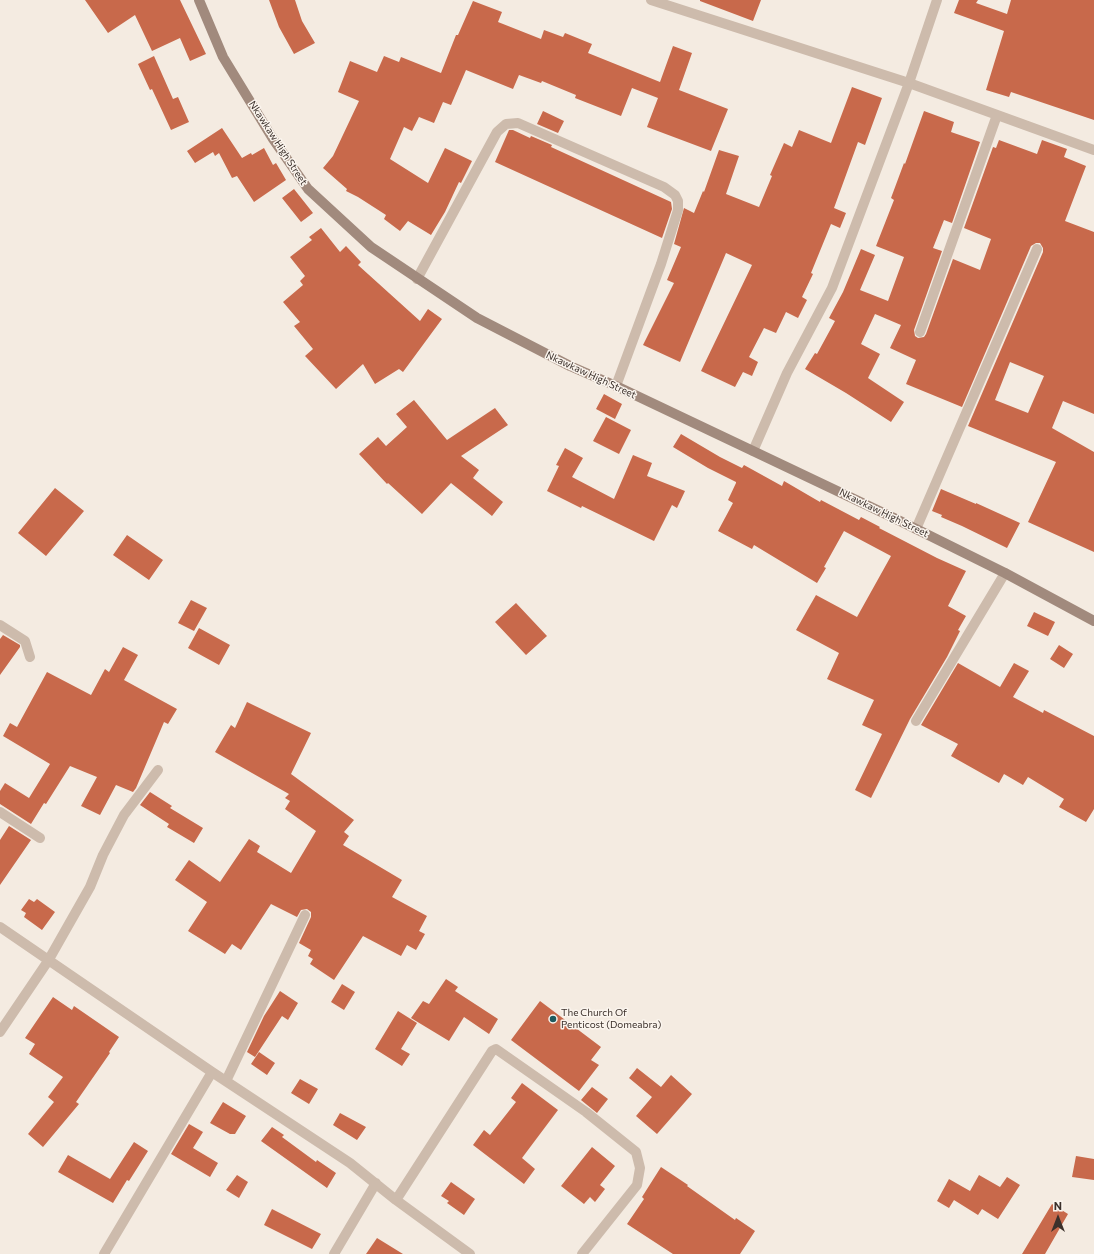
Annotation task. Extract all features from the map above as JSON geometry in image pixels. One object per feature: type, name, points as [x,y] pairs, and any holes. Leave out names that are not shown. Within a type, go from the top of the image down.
[{"type":"main road","name":"Nkawkaw High Street","points":[[199,0],[223,57],[273,139],[308,188],[371,247],[477,318],[570,366],[753,450],[916,529],[1005,573],[1094,621]]},
{"type":"street","points":[[650,0],[909,84],[1094,150]]},
{"type":"street","points":[[753,450],[787,373],[832,288],[909,84],[937,0]]},
{"type":"street","points":[[920,332],[997,115]]},
{"type":"street","points":[[417,278],[497,132],[506,124],[518,123],[664,187],[675,194],[678,201],[678,210],[661,264],[616,386]]},
{"type":"street","points":[[916,529],[1037,248]]},
{"type":"street","points":[[916,721],[1005,573]]},
{"type":"street","points":[[0,625],[25,641],[30,657]]},
{"type":"street","points":[[0,1032],[48,961],[90,887],[103,855],[124,815],[158,770]]},
{"type":"street","points":[[0,812],[40,838]]},
{"type":"street","points":[[226,1081],[305,915]]},
{"type":"street","points":[[0,927],[212,1072],[350,1163],[396,1200],[470,1254]]},
{"type":"street","points":[[396,1200],[492,1051],[496,1049],[586,1112],[636,1152],[640,1168],[638,1185],[582,1254]]},
{"type":"street","points":[[104,1254],[212,1072]]},
{"type":"street","points":[[334,1254],[376,1183]]},
{"type":"building","points":[[85,0],[180,0],[206,54],[190,61],[180,38],[152,51],[135,15],[108,33]]},
{"type":"building","points":[[269,0],[295,0],[302,21],[315,43],[294,54],[279,27]]},
{"type":"building","points":[[700,0],[761,0],[753,21]]},
{"type":"building","points":[[959,0],[978,0],[976,3],[1007,14],[1011,0],[1094,0],[1094,120],[1011,92],[1009,97],[986,90],[1004,31],[954,13]]},
{"type":"building","points":[[473,1],[502,12],[498,22],[541,39],[544,30],[563,37],[565,33],[592,44],[588,53],[660,82],[673,46],[692,53],[679,90],[728,109],[711,151],[647,127],[658,98],[632,88],[621,116],[575,98],[576,95],[542,81],[541,83],[519,75],[513,89],[466,70],[451,105],[443,102],[434,123],[419,117],[412,131],[404,127],[390,159],[428,183],[445,148],[472,161],[431,235],[408,221],[400,231],[384,219],[386,215],[346,191],[347,189],[323,168],[333,156],[359,101],[338,92],[350,61],[377,72],[384,56],[399,62],[401,57],[441,73],[456,35],[458,35]]},
{"type":"building","points":[[154,56],[173,99],[178,97],[189,122],[171,130],[152,89],[150,90],[138,64]]},
{"type":"building","points":[[852,87],[882,98],[865,145],[858,142],[834,208],[846,213],[840,228],[831,224],[811,273],[813,274],[802,297],[807,300],[798,318],[786,312],[776,333],[764,328],[749,357],[758,362],[752,376],[743,372],[735,387],[701,371],[752,265],[726,253],[680,362],[643,345],[674,283],[667,280],[681,247],[674,244],[684,208],[694,213],[703,191],[704,192],[719,150],[739,156],[726,194],[759,207],[772,176],[770,175],[784,143],[792,147],[799,130],[831,143]]},
{"type":"building","points":[[543,111],[564,121],[558,133],[537,124]]},
{"type":"building","points":[[924,111],[954,122],[951,132],[980,142],[952,223],[944,220],[933,248],[942,251],[914,330],[915,336],[918,338],[924,337],[926,334],[953,259],[980,270],[991,239],[964,228],[993,147],[996,148],[999,140],[1037,154],[1042,140],[1067,149],[1064,157],[1086,166],[1065,221],[1094,232],[1094,414],[1063,401],[1052,428],[1094,452],[1094,552],[1028,522],[1056,462],[968,426],[1043,252],[1043,248],[1040,243],[1036,243],[1031,246],[962,407],[906,384],[916,360],[890,348],[901,325],[875,314],[861,344],[880,354],[868,378],[904,402],[891,422],[805,369],[815,353],[817,354],[835,321],[829,318],[843,292],[861,249],[875,255],[860,290],[888,301],[904,257],[876,246],[894,200],[891,198],[904,163],[905,164]],"holes":[[[1010,362],[1044,376],[1028,413],[995,400]]]},
{"type":"building","points":[[222,128],[242,158],[251,153],[252,155],[264,148],[273,165],[276,163],[286,180],[254,202],[237,176],[232,178],[219,153],[215,156],[213,152],[195,163],[187,151]]},
{"type":"building","points":[[509,130],[513,130],[530,138],[531,136],[552,145],[551,147],[671,202],[672,209],[662,238],[495,162]]},
{"type":"building","points":[[294,189],[313,213],[301,222],[282,198]]},
{"type":"building","points":[[321,228],[340,252],[346,246],[361,262],[358,265],[420,321],[428,309],[442,319],[403,372],[399,369],[375,384],[363,364],[336,389],[305,356],[313,349],[294,326],[300,322],[283,302],[303,285],[300,281],[305,276],[290,257],[312,240],[309,237]]},
{"type":"building","points":[[604,394],[622,404],[615,419],[596,409]]},
{"type":"building","points":[[414,400],[447,440],[495,408],[508,425],[461,456],[479,470],[473,478],[503,502],[492,516],[451,483],[422,514],[388,483],[387,484],[359,454],[378,437],[386,446],[407,427],[396,414]]},
{"type":"building","points":[[606,417],[631,430],[619,454],[593,441]]},
{"type":"building","points":[[681,434],[742,468],[744,465],[782,486],[784,481],[820,502],[821,500],[859,520],[861,517],[937,558],[966,571],[948,606],[966,616],[958,630],[960,631],[947,657],[910,719],[871,798],[855,790],[882,734],[862,725],[874,700],[827,679],[839,653],[796,630],[816,595],[857,617],[891,556],[844,531],[817,583],[754,545],[752,549],[718,531],[733,503],[728,500],[736,482],[708,468],[673,447]]},
{"type":"building","points":[[565,448],[583,458],[572,477],[614,499],[633,455],[652,463],[647,476],[685,491],[677,508],[672,505],[654,541],[582,506],[581,508],[547,491],[559,466],[556,465]]},
{"type":"building","points":[[55,488],[84,511],[46,556],[18,533]]},
{"type":"building","points":[[941,489],[1020,523],[1007,548],[941,517],[942,515],[932,511]]},
{"type":"building","points":[[127,535],[163,560],[149,580],[113,555]]},
{"type":"building","points":[[191,600],[207,608],[194,631],[178,623]]},
{"type":"building","points":[[516,603],[547,636],[526,655],[495,622]]},
{"type":"building","points":[[1034,612],[1055,622],[1048,636],[1027,626]]},
{"type":"building","points":[[199,628],[230,645],[219,665],[188,648]]},
{"type":"building","points":[[3,635],[20,645],[20,647],[0,675],[0,639]]},
{"type":"building","points":[[1059,645],[1073,654],[1064,668],[1050,659]]},
{"type":"building","points":[[123,647],[138,655],[124,680],[177,709],[168,724],[164,722],[136,788],[133,792],[116,785],[100,815],[81,806],[97,777],[70,766],[46,804],[44,803],[31,824],[0,804],[0,791],[5,783],[29,798],[50,764],[3,736],[10,723],[17,727],[47,672],[91,695],[105,669],[109,672]]},
{"type":"building","points":[[958,663],[1000,687],[1014,663],[1029,671],[1013,697],[1043,713],[1044,710],[1094,736],[1094,809],[1086,822],[1059,807],[1064,799],[1028,777],[1023,785],[1004,774],[999,783],[951,756],[958,744],[921,725]]},
{"type":"building","points":[[247,702],[311,733],[291,774],[354,820],[344,832],[349,836],[343,845],[402,880],[392,897],[427,916],[419,931],[425,934],[416,950],[407,945],[401,956],[363,936],[334,980],[310,964],[313,959],[308,956],[311,950],[299,943],[311,917],[311,912],[307,909],[301,910],[297,917],[271,904],[241,950],[232,944],[225,954],[188,931],[207,902],[175,880],[189,860],[220,882],[249,839],[260,846],[257,852],[291,873],[316,831],[285,809],[290,801],[285,798],[289,794],[215,752],[231,725],[235,728]]},
{"type":"building","points":[[150,792],[172,806],[170,808],[203,828],[194,843],[167,827],[169,824],[140,805]]},
{"type":"building","points":[[9,826],[31,840],[0,885],[0,840]]},
{"type":"building","points":[[29,899],[34,902],[37,899],[55,912],[42,930],[24,917],[26,913],[21,910]]},
{"type":"building","points":[[446,979],[458,987],[455,991],[498,1019],[489,1034],[464,1017],[449,1041],[411,1018],[423,1001],[429,1004]]},
{"type":"building","points":[[342,984],[355,992],[344,1010],[331,1002]]},
{"type":"building","points":[[280,991],[298,1003],[288,1020],[282,1016],[255,1057],[247,1052],[264,1016]]},
{"type":"building","points":[[53,997],[72,1010],[74,1006],[119,1037],[109,1052],[110,1053],[76,1102],[79,1104],[43,1147],[28,1134],[54,1102],[48,1097],[63,1077],[29,1054],[35,1044],[25,1038]]},
{"type":"building","points":[[540,1001],[601,1047],[591,1060],[599,1065],[579,1091],[511,1040]]},
{"type":"building","points":[[398,1011],[417,1023],[401,1049],[410,1054],[402,1066],[375,1049]]},
{"type":"building","points":[[259,1052],[275,1063],[267,1075],[251,1064]]},
{"type":"building","points":[[637,1068],[661,1087],[671,1075],[692,1094],[657,1134],[636,1116],[652,1097],[629,1078]]},
{"type":"building","points":[[300,1079],[318,1089],[309,1104],[291,1093]]},
{"type":"building","points":[[522,1083],[558,1110],[522,1158],[535,1169],[524,1184],[473,1145],[484,1130],[490,1135],[516,1102],[511,1098]]},
{"type":"building","points":[[592,1087],[608,1099],[597,1113],[581,1100]]},
{"type":"building","points":[[223,1102],[246,1116],[235,1134],[230,1134],[210,1123]]},
{"type":"building","points":[[340,1113],[366,1127],[357,1140],[333,1125]]},
{"type":"building","points":[[189,1124],[203,1132],[193,1148],[218,1163],[210,1177],[171,1154]]},
{"type":"building","points":[[272,1127],[284,1135],[282,1137],[316,1162],[317,1160],[336,1173],[327,1188],[261,1141]]},
{"type":"building","points":[[134,1142],[148,1151],[129,1181],[127,1180],[113,1203],[58,1172],[68,1155],[110,1179]]},
{"type":"building","points":[[592,1147],[615,1166],[600,1185],[605,1189],[595,1202],[590,1197],[584,1204],[561,1186]]},
{"type":"building","points":[[1076,1156],[1094,1159],[1094,1180],[1072,1177]]},
{"type":"building","points":[[661,1167],[735,1220],[736,1218],[755,1231],[740,1254],[673,1254],[627,1224],[644,1199],[642,1197]]},
{"type":"building","points":[[237,1175],[248,1182],[239,1198],[226,1190]]},
{"type":"building","points":[[979,1175],[1000,1187],[1007,1177],[1020,1185],[998,1219],[982,1209],[978,1215],[954,1200],[949,1208],[937,1201],[949,1179],[970,1191]]},
{"type":"building","points":[[451,1182],[475,1199],[464,1215],[447,1203],[449,1201],[441,1196]]},
{"type":"building","points":[[1052,1204],[1068,1214],[1045,1254],[1022,1254]]},
{"type":"building","points":[[272,1209],[321,1234],[312,1249],[264,1225]]},
{"type":"building","points":[[377,1238],[403,1254],[366,1254]]},
{"type":"place","name":"The Church Of Penticost (Domeabra)","points":[[553,1019]]}]
